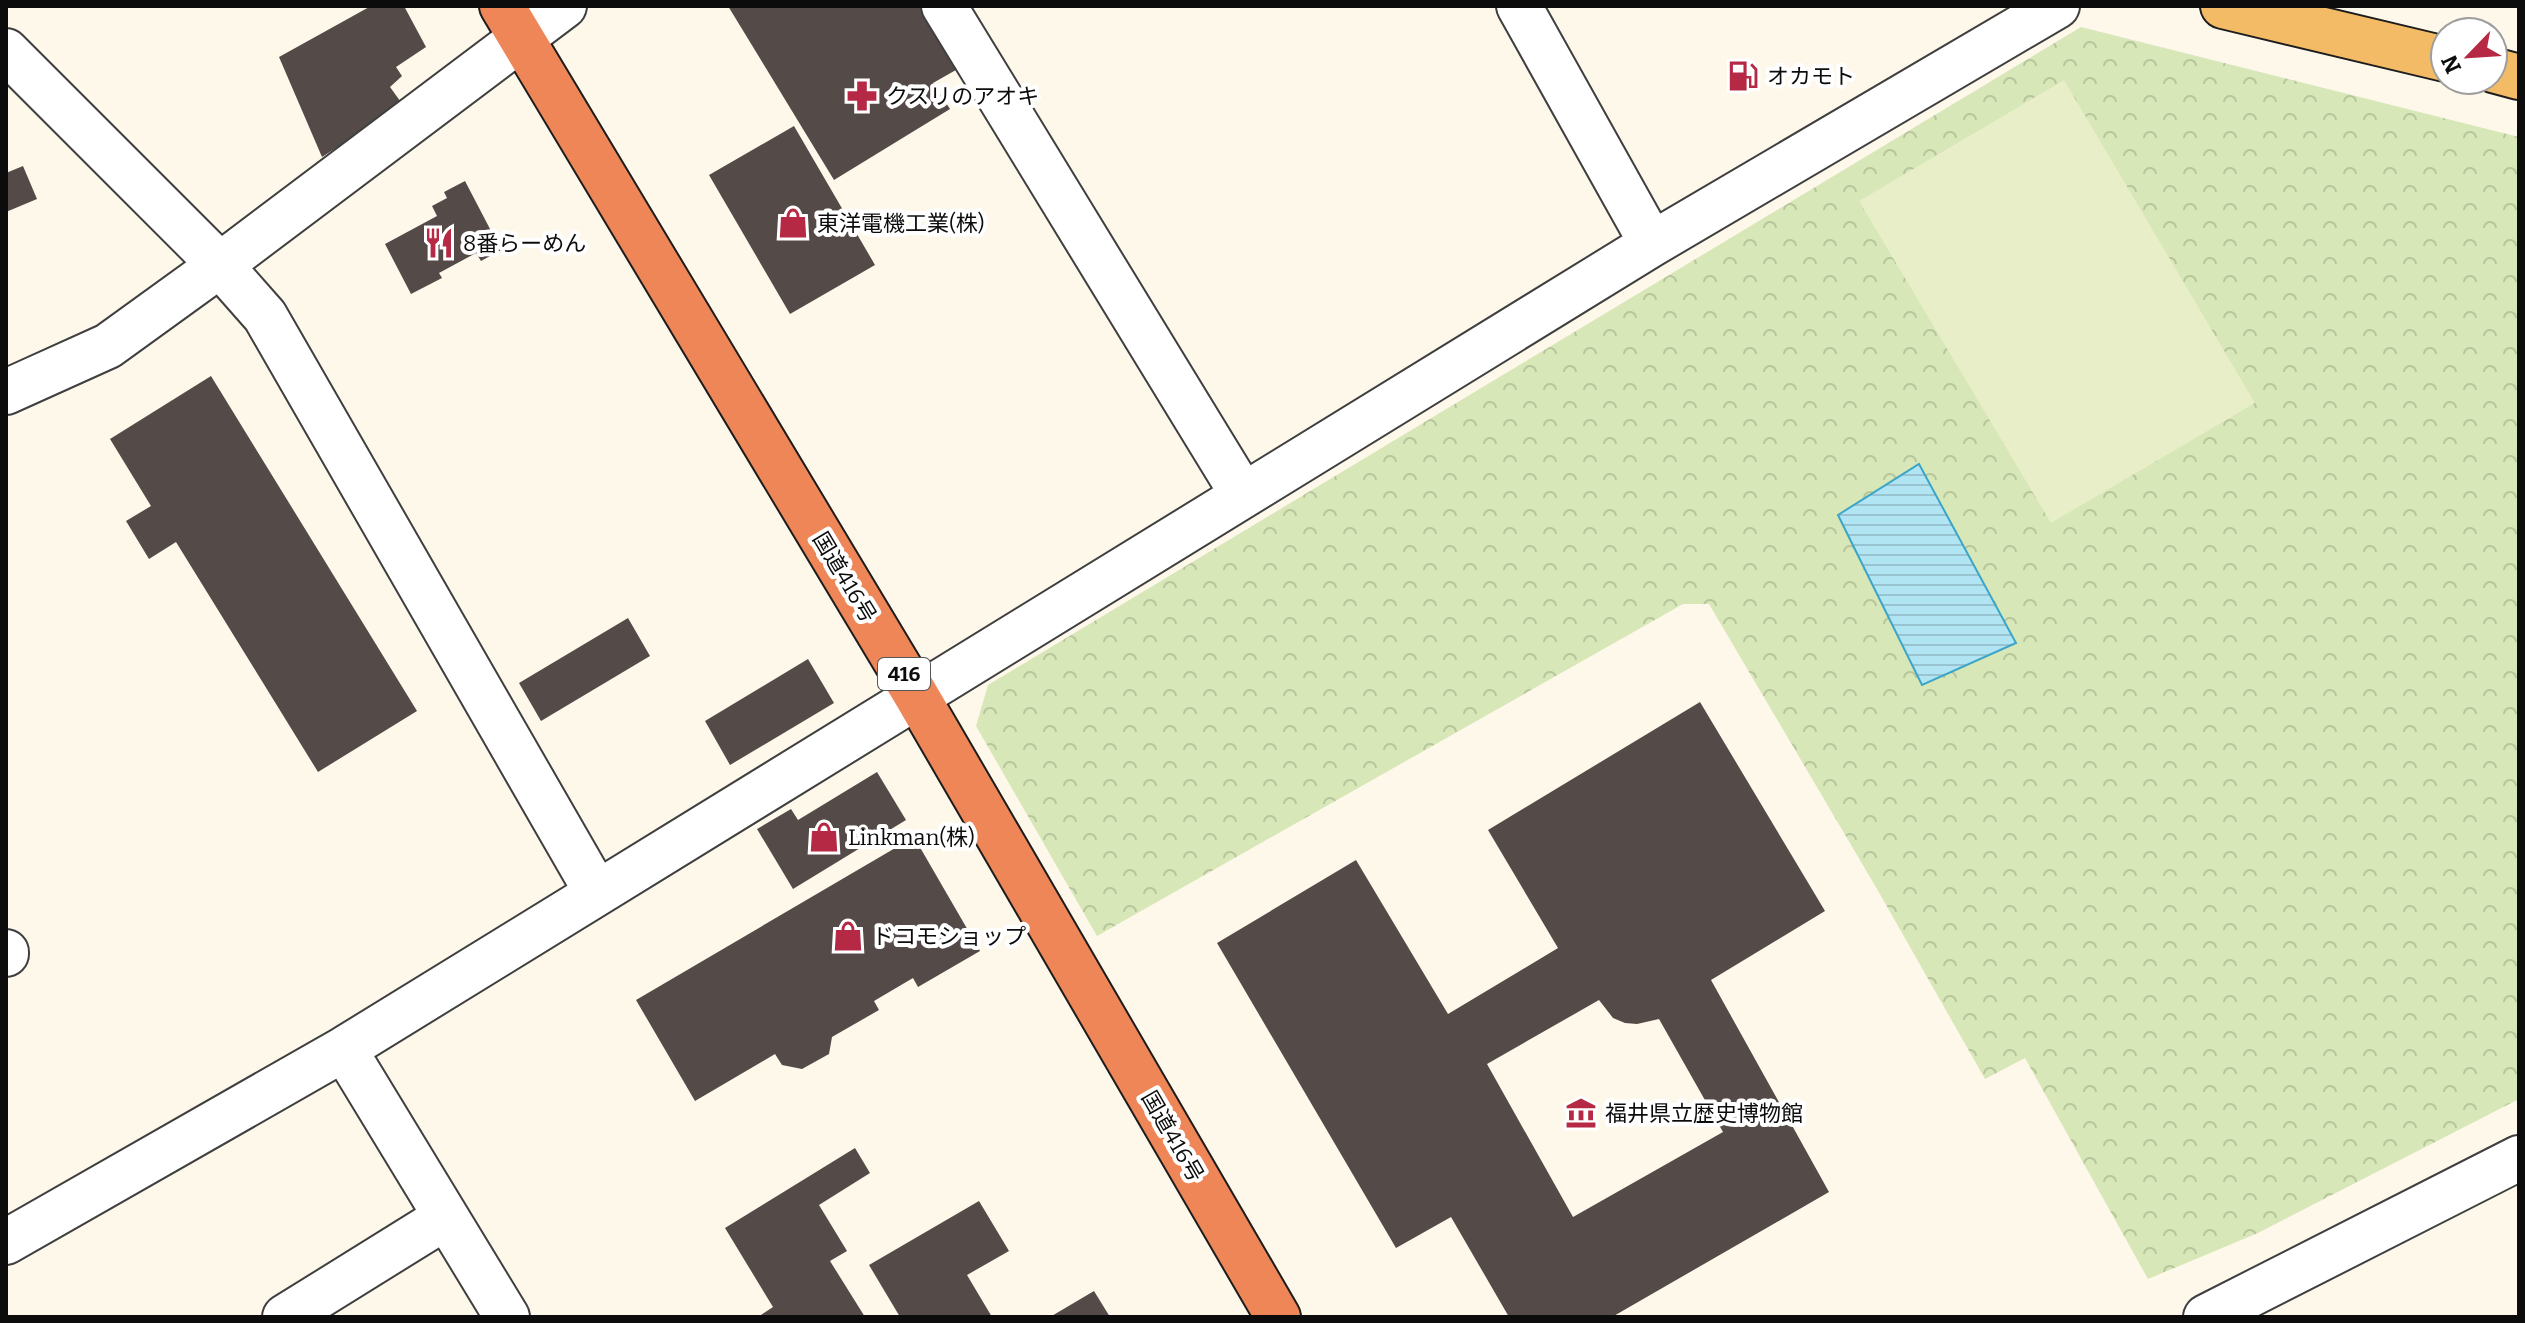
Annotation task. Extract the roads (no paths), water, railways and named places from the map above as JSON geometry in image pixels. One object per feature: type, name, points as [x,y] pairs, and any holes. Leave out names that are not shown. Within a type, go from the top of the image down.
[{"type":"highway","name":"国道416号","points":[[511,21],[916,695],[1278,1317]]},
{"type":"main road","points":[[2223,6],[2429,55]]},
{"type":"street","points":[[6,392],[108,346],[220,265],[511,21],[564,6]]},
{"type":"street","points":[[944,6],[1243,495]]},
{"type":"street","points":[[1519,6],[1652,244]]},
{"type":"street","points":[[6,1242],[344,1049],[1652,244],[2057,6]]},
{"type":"street","points":[[6,51],[220,265],[265,316],[597,893]]},
{"type":"street","points":[[344,1049],[507,1317]]},
{"type":"street","points":[[2206,1317],[2519,1158]]},
{"type":"street","points":[[285,1317],[446,1217]]},
{"type":"water","points":[[1919,464],[2016,643],[1922,685],[1838,515]]},
{"type":"place","name":"オカモト","points":[[1743,76]]},
{"type":"place","name":"クスリのアオキ","points":[[862,96]]},
{"type":"place","name":"東洋電機工業(株)","points":[[793,223]]},
{"type":"place","name":"8番らーめん","points":[[439,243]]},
{"type":"place","name":"Linkman(株)","points":[[824,837]]},
{"type":"place","name":"ドコモショップ","points":[[848,936]]},
{"type":"place","name":"福井県立歴史博物館","points":[[1581,1113]]}]
